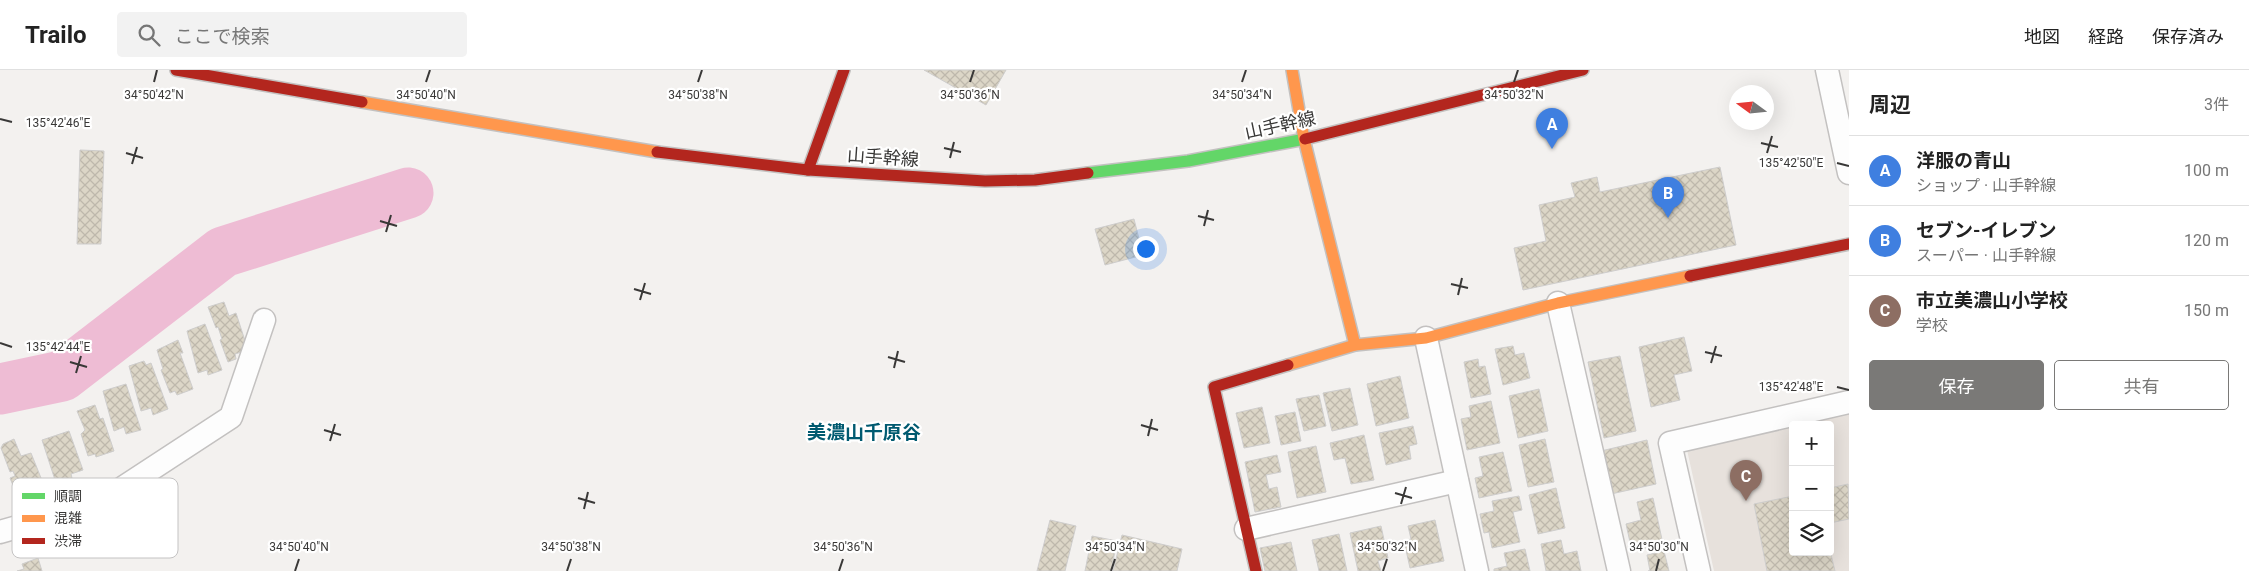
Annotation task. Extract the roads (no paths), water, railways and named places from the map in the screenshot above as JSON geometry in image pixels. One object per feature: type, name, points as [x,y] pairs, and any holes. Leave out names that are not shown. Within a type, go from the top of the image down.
[{"type":"street","name":"山手幹線","points":[[176,70],[683,156],[808,170],[985,181],[1035,180],[1188,161],[1304,139],[1584,70]]},
{"type":"street","points":[[808,170],[844,70]]},
{"type":"street","points":[[1292,70],[1304,139],[1355,345]]},
{"type":"street","points":[[1827,70],[1848,160]]},
{"type":"street","points":[[1256,571],[1214,387],[1355,345],[1426,338],[1558,303],[1849,244]]},
{"type":"street","points":[[1558,303],[1619,571]]},
{"type":"street","points":[[138,478],[231,417],[264,320]]},
{"type":"street","points":[[1426,338],[1477,571]]},
{"type":"street","points":[[1699,571],[1670,443],[1849,402]]},
{"type":"street","points":[[1246,529],[1457,481]]},
{"type":"waterway","points":[[0,389],[62,376],[223,252],[408,193]]},
{"type":"place","name":"洋服の青山","points":[[1552,149]]},
{"type":"place","name":"セブン-イレブン","points":[[1668,218]]},
{"type":"place","name":"市立美濃山小学校","points":[[1746,501]]},
{"type":"district","name":"美濃山千原谷","points":[[864,432]]}]
